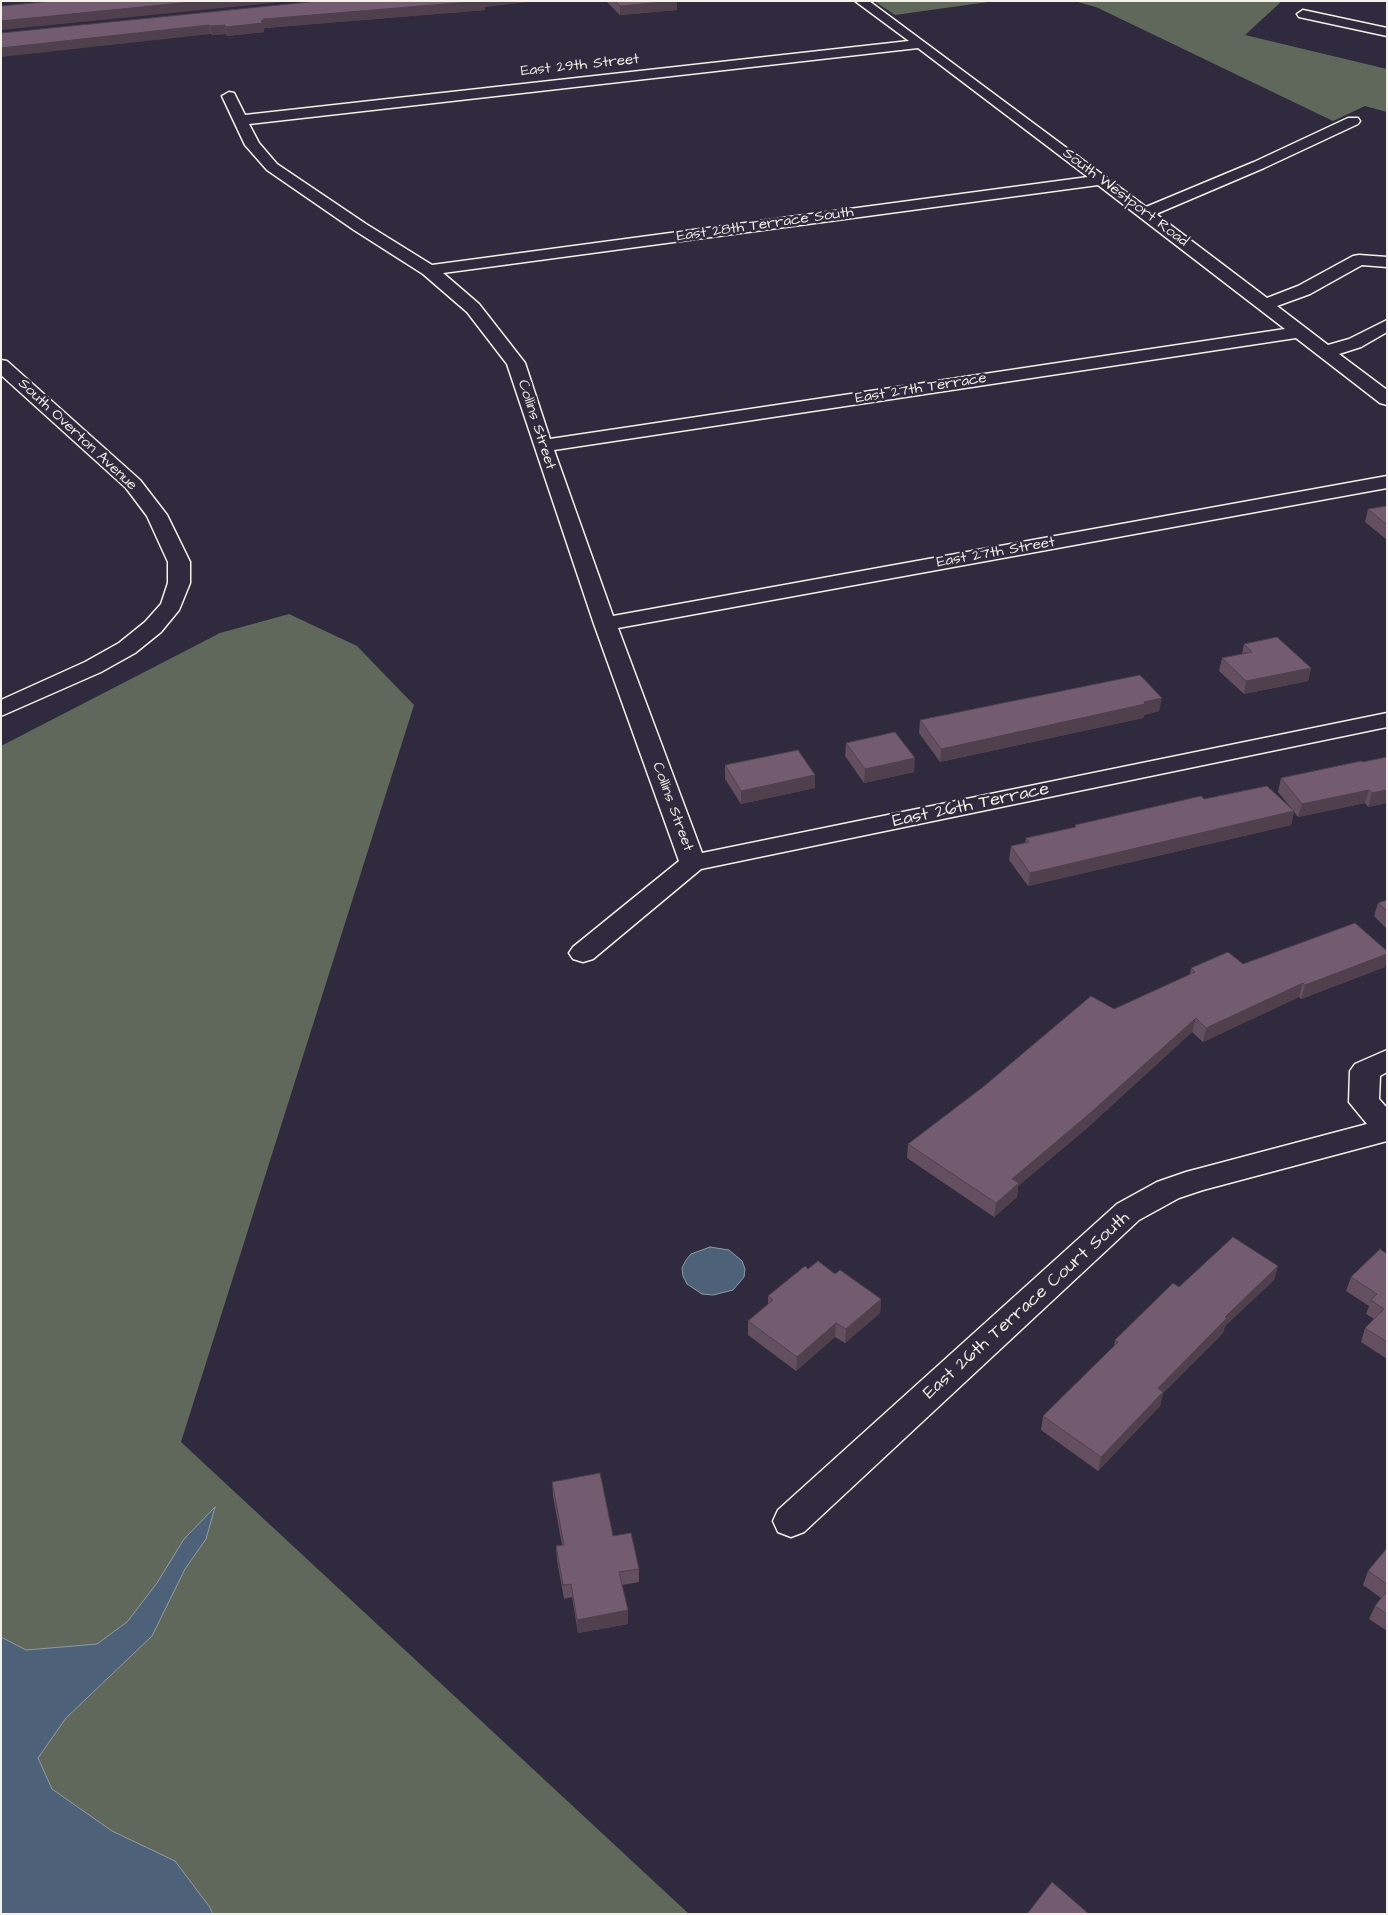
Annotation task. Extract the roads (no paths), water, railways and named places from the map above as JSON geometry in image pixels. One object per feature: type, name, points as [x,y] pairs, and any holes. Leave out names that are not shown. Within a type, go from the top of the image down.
[{"type":"street","name":"South Westport Road","points":[[860,1],[921,44],[1145,213],[1387,399]]},
{"type":"street","points":[[1304,14],[1387,32]]},
{"type":"street","name":"East 29th Street","points":[[242,120],[921,44]]},
{"type":"street","name":"Collins Street","points":[[230,96],[252,145],[272,167],[360,227],[430,270],[473,308],[516,363],[542,446],[605,624],[693,863]]},
{"type":"street","points":[[1145,213],[1259,165],[1354,121]]},
{"type":"street","name":"East 28th Terrace South","points":[[430,270],[1101,180]]},
{"type":"street","points":[[1265,305],[1304,290],[1359,260],[1387,262]]},
{"type":"street","points":[[1326,352],[1355,343],[1387,325]]},
{"type":"street","name":"East 27th Terrace","points":[[542,446],[1300,332]]},
{"type":"street","name":"South Overton Avenue","points":[[1,365],[133,484],[157,515],[179,562],[180,583],[171,605],[153,627],[127,648],[93,667],[1,708]]},
{"type":"street","name":"East 27th Street","points":[[605,624],[1387,482]]},
{"type":"street","name":"East 26th Terrace","points":[[583,953],[693,863],[1387,720]]},
{"type":"street","points":[[1387,1060],[1365,1071],[1364,1102],[1387,1128]]},
{"type":"street","name":"East 26th Terrace Court South","points":[[791,1522],[1128,1212],[1168,1190],[1197,1180],[1387,1128]]},
{"type":"water","points":[[710,1247],[729,1250],[742,1261],[745,1269],[744,1277],[733,1290],[713,1295],[702,1294],[687,1284],[682,1268],[686,1260],[691,1254]]},
{"type":"water","points":[[215,1507],[206,1539],[185,1569],[152,1636],[66,1718],[38,1758],[52,1789],[112,1831],[175,1861],[213,1914],[1,1914],[1,1637],[26,1650],[97,1644],[127,1622],[157,1583],[184,1539]]}]
